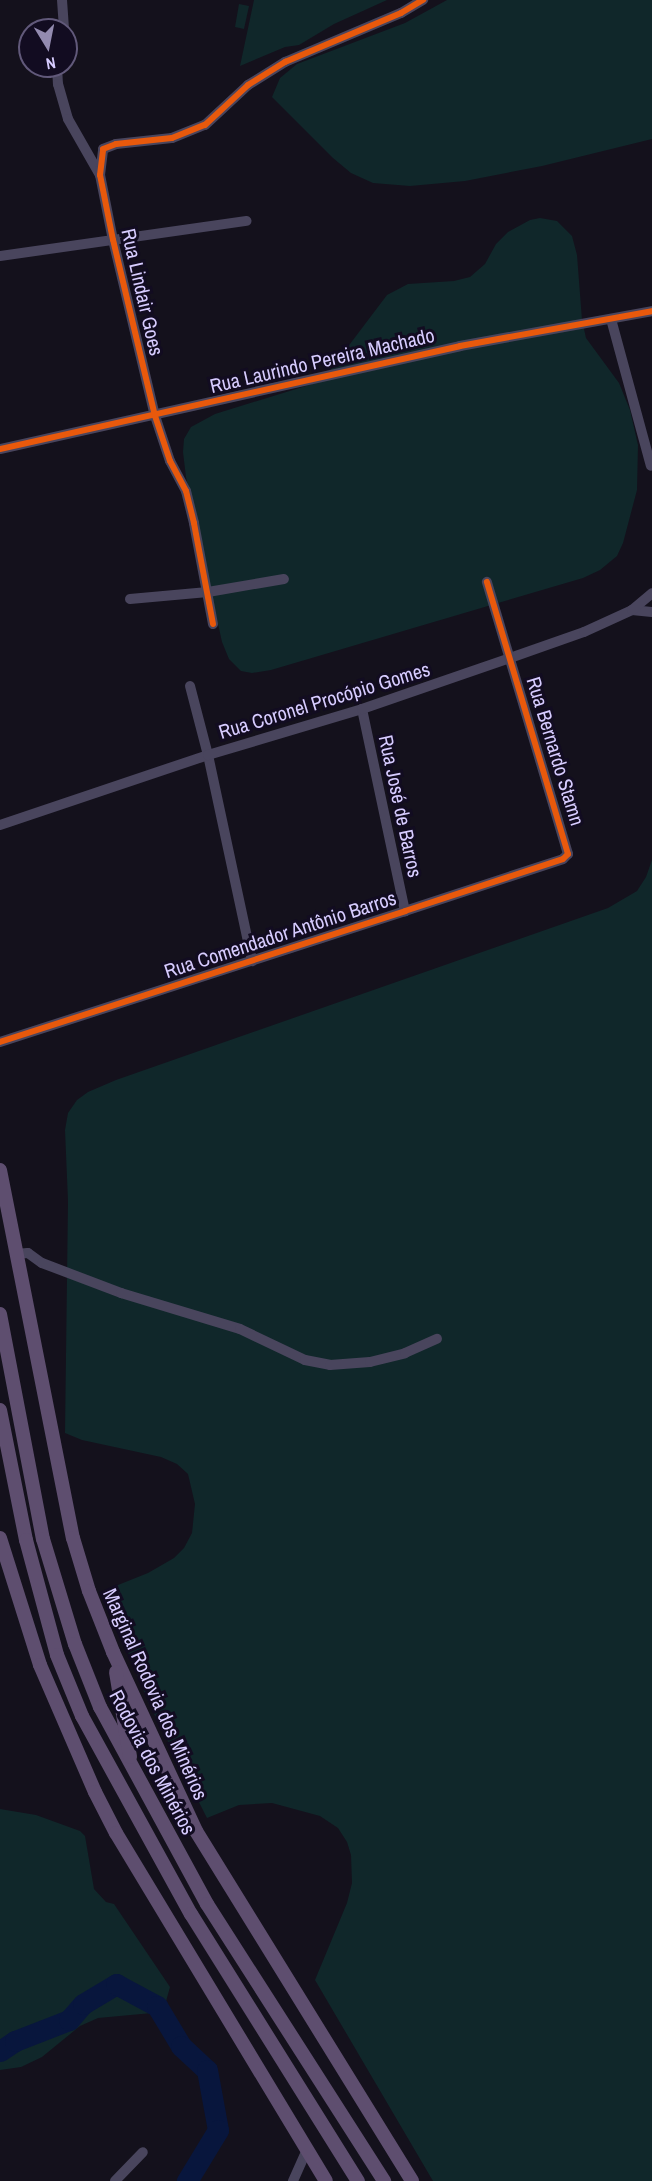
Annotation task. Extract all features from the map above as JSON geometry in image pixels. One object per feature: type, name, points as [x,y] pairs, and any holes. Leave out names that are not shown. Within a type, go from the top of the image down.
[{"type":"main road","name":"Marginal Rodovia dos Minérios","points":[[0,1170],[73,1538],[89,1591],[113,1652],[196,1831],[412,2181]]},
{"type":"main road","name":"Rodovia dos Minérios","points":[[0,1314],[43,1539],[75,1644],[100,1707],[207,1904],[384,2181]]},
{"type":"main road","name":"Rodovia dos Minérios","points":[[0,1410],[26,1540],[54,1644],[82,1716],[190,1914],[358,2181]]},
{"type":"main road","points":[[0,1538],[40,1665],[95,1792],[122,1843],[326,2181]]},
{"type":"main road","points":[[113,1652],[133,1771]]},
{"type":"street","points":[[62,0],[63,18]]},
{"type":"street","points":[[100,175],[103,149],[116,144],[172,138],[205,125],[248,85],[285,62],[401,13],[423,0]]},
{"type":"street","points":[[58,78],[68,119],[100,175]]},
{"type":"street","name":"Rua Lindair Goes","points":[[100,175],[154,416],[170,461],[186,491],[213,624]]},
{"type":"street","points":[[0,256],[247,221]]},
{"type":"street","name":"Rua Laurindo Pereira Machado","points":[[0,448],[154,416],[460,346],[652,312]]},
{"type":"street","points":[[611,318],[651,466]]},
{"type":"street","points":[[130,599],[208,592],[284,579]]},
{"type":"street","name":"Rua Bernardo Stamn","points":[[487,582],[568,854]]},
{"type":"street","name":"Rua Coronel Procópio Gomes","points":[[0,825],[208,755],[362,709],[584,632],[632,610],[652,593]]},
{"type":"street","points":[[632,610],[652,612]]},
{"type":"street","points":[[190,686],[208,755],[252,962]]},
{"type":"street","name":"Rua José de Barros","points":[[362,709],[405,911]]},
{"type":"street","name":"Rua Comendador Antônio Barros","points":[[0,1041],[252,962],[563,859],[568,854]]},
{"type":"street","points":[[15,1254],[28,1253],[42,1263],[121,1293],[230,1325],[305,1360],[330,1365],[370,1362],[405,1353],[437,1339]]},
{"type":"street","points":[[293,2181],[307,2150]]},
{"type":"street","points":[[115,2181],[143,2152]]},
{"type":"green space","points":[[254,0],[387,0],[334,24],[299,45],[285,47],[240,66]]},
{"type":"green space","points":[[447,0],[652,0],[652,139],[542,166],[465,181],[410,186],[373,183],[351,173],[333,158],[272,97],[280,78],[297,64],[405,23]]},
{"type":"green space","points":[[239,4],[249,6],[244,29],[235,27]]},
{"type":"green space","points":[[540,218],[557,221],[572,236],[577,255],[582,320],[586,338],[619,383],[630,410],[638,445],[637,490],[623,543],[617,556],[600,570],[583,578],[271,670],[252,673],[241,671],[229,659],[222,642],[186,477],[184,439],[191,427],[215,414],[322,381],[387,295],[408,284],[454,281],[470,277],[485,264],[496,244],[508,232],[530,220]]},
{"type":"green space","points":[[652,860],[652,2181],[433,2181],[315,1980],[347,1903],[352,1883],[351,1855],[347,1842],[338,1828],[320,1816],[272,1803],[239,1805],[207,1818],[149,1704],[103,1591],[148,1573],[174,1558],[184,1548],[192,1533],[195,1504],[188,1474],[177,1464],[161,1457],[82,1440],[65,1433],[68,1201],[65,1130],[68,1113],[77,1100],[88,1092],[116,1080],[608,908],[637,891],[646,877]]},
{"type":"green space","points":[[0,1809],[36,1815],[80,1831],[85,1836],[94,1889],[106,1902],[114,1904],[170,1987],[165,2005],[152,2013],[98,2018],[80,2026],[42,2057],[21,2067],[0,2070]]},
{"type":"waterway","points":[[0,2051],[15,2041],[69,2020],[83,2004],[116,1984],[157,2006],[181,2046],[207,2070],[218,2130],[187,2181]]},
{"type":"cycle path","points":[[213,624],[186,491],[170,461],[155,416],[113,240],[100,175],[103,149],[116,144],[172,138],[205,125],[248,85],[285,62],[401,13],[423,0]]},
{"type":"cycle path","points":[[0,449],[460,346],[652,311]]},
{"type":"cycle path","points":[[0,1042],[563,859],[568,854],[487,582]]}]
